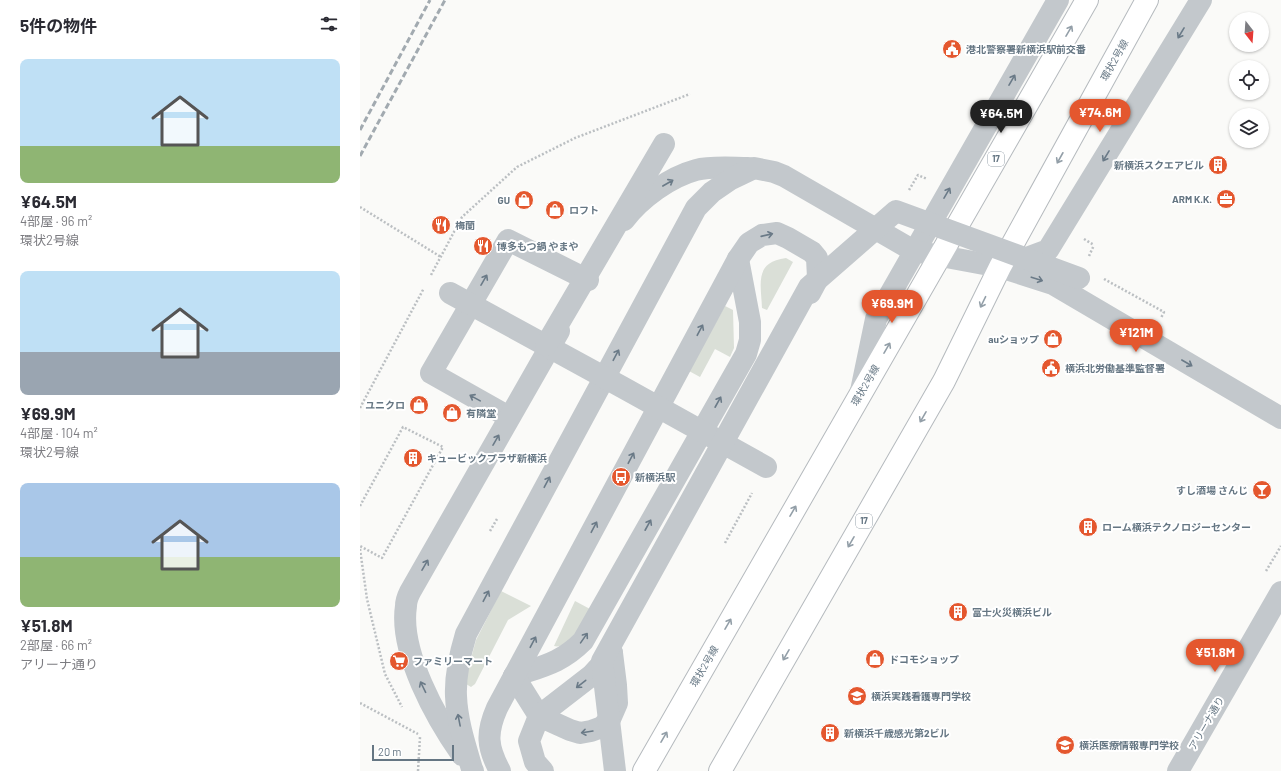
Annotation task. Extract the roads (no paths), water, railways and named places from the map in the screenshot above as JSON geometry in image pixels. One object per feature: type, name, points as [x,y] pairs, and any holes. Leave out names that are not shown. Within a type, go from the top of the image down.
[{"type":"main road","name":"環状2号線","points":[[644,771],[1087,0]]},
{"type":"main road","name":"環状2号線","points":[[720,771],[944,382],[1000,267],[1147,0]]},
{"type":"street","points":[[860,394],[876,319],[1058,0]]},
{"type":"street","points":[[1000,267],[1048,250],[1202,0]]},
{"type":"street","points":[[546,345],[664,144]]},
{"type":"street","points":[[473,770],[461,732],[456,695],[457,674],[466,634],[696,208],[712,192],[731,179],[754,168]]},
{"type":"street","points":[[473,770],[450,738],[417,675],[412,661],[406,634],[406,607],[410,592],[509,417],[620,226],[634,207],[657,190],[683,174],[698,169],[763,169],[784,176],[914,251],[1000,267],[1053,284],[1281,418]]},
{"type":"street","points":[[615,771],[602,661],[809,287],[890,208],[1079,278]]},
{"type":"street","points":[[500,771],[494,760],[489,731],[497,708],[738,259],[749,243],[762,235],[777,233],[812,252],[817,258],[818,278],[612,653],[592,675],[539,716],[529,742],[536,762],[543,771]]},
{"type":"street","points":[[509,417],[431,373],[508,240],[588,280]]},
{"type":"street","points":[[514,676],[554,663],[572,651],[583,641],[746,354],[750,340],[750,322],[738,259]]},
{"type":"street","points":[[450,293],[766,467]]},
{"type":"street","name":"アリーナ通り","points":[[1178,771],[1281,592]]},
{"type":"street","points":[[514,676],[539,716],[580,733],[591,731],[602,727],[610,719],[617,703],[612,653]]},
{"type":"railway","points":[[360,130],[430,0]]},
{"type":"railway","points":[[360,156],[445,0]]},
{"type":"place","name":"港北警察署新横浜駅前交番","points":[[952,49]]},
{"type":"place","name":"新横浜スクエアビル","points":[[1218,165]]},
{"type":"place","name":"ARM K.K.","points":[[1226,199]]},
{"type":"place","name":"GU","points":[[524,200]]},
{"type":"place","name":"ロフト","points":[[555,210]]},
{"type":"place","name":"梅蘭","points":[[441,225]]},
{"type":"place","name":"博多もつ鍋 やまや","points":[[483,246]]},
{"type":"place","name":"auショップ","points":[[1053,339]]},
{"type":"place","name":"横浜北労働基準監督署","points":[[1051,368]]},
{"type":"place","name":"ユニクロ","points":[[419,405]]},
{"type":"place","name":"有隣堂","points":[[452,413]]},
{"type":"place","name":"キュービックプラザ新横浜","points":[[413,458]]},
{"type":"place","name":"新横浜駅","points":[[621,477]]},
{"type":"place","name":"すし酒場 さんじ","points":[[1262,490]]},
{"type":"place","name":"ローム横浜テクノロジーセンター","points":[[1088,527]]},
{"type":"place","name":"富士火災横浜ビル","points":[[958,612]]},
{"type":"place","name":"ドコモショップ","points":[[875,659]]},
{"type":"place","name":"ファミリーマート","points":[[399,661]]},
{"type":"place","name":"横浜実践看護専門学校","points":[[857,696]]},
{"type":"place","name":"新横浜千歳感光第2ビル","points":[[830,733]]},
{"type":"place","name":"横浜医療情報専門学校","points":[[1065,745]]}]
